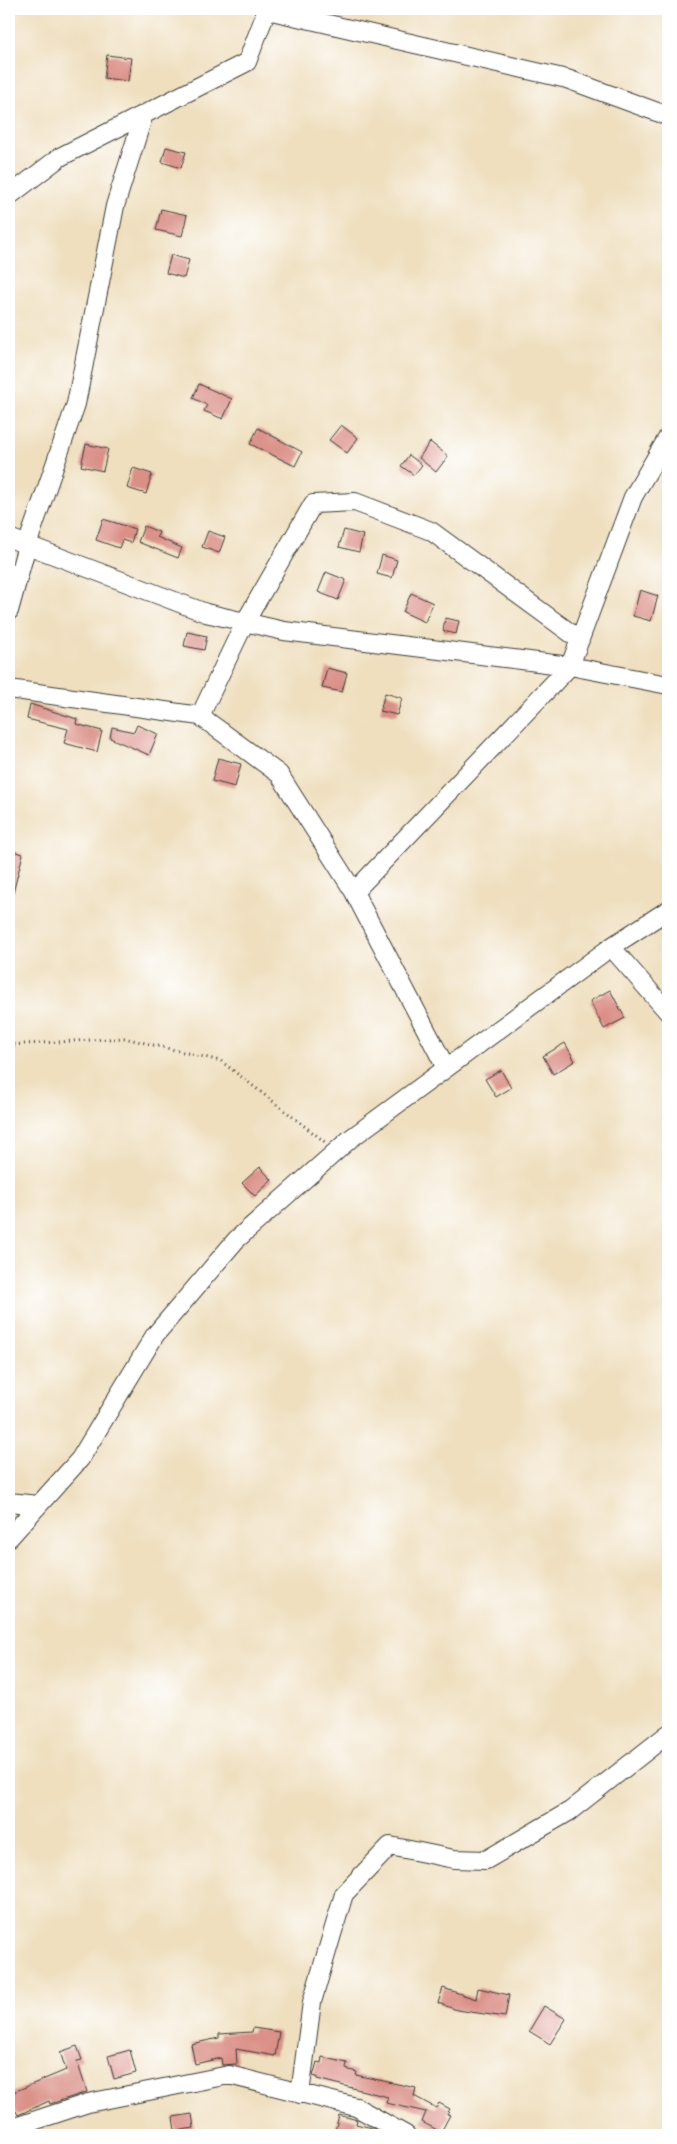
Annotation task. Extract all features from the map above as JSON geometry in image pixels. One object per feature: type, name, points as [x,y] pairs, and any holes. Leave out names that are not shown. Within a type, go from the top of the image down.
[{"type":"street","points":[[9,196],[60,157],[247,62],[265,9],[567,79],[668,116]]},
{"type":"street","points":[[9,611],[27,545],[76,404],[115,206],[144,114]]},
{"type":"street","points":[[354,892],[570,666],[633,497],[668,437]]},
{"type":"street","points":[[200,716],[245,622],[313,504],[355,502],[431,531],[580,640]]},
{"type":"street","points":[[9,538],[206,613],[284,631],[570,666],[668,686]]},
{"type":"street","points":[[9,689],[200,716],[279,774],[354,892],[446,1068]]},
{"type":"street","points":[[9,1538],[80,1459],[155,1335],[236,1240],[337,1151],[611,947],[668,910]]},
{"type":"street","points":[[611,947],[668,1012]]},
{"type":"street","points":[[9,1502],[38,1505]]},
{"type":"street","points":[[300,2094],[312,2002],[344,1894],[390,1846],[454,1859],[486,1860],[570,1811],[668,1734]]},
{"type":"street","points":[[9,2129],[88,2103],[229,2074],[300,2094],[356,2107],[406,2135]]},
{"type":"path","points":[[9,1045],[124,1038],[221,1061],[337,1151]]},
{"type":"building","points":[[107,55],[131,58],[128,81],[104,78]]},
{"type":"building","points":[[166,147],[186,152],[181,168],[162,162]]},
{"type":"building","points":[[161,209],[187,215],[182,236],[156,230]]},
{"type":"building","points":[[171,255],[189,260],[184,278],[166,273]]},
{"type":"building","points":[[199,384],[232,399],[223,419],[204,411],[207,405],[193,398]]},
{"type":"building","points":[[341,425],[358,438],[347,453],[329,440]]},
{"type":"building","points":[[258,428],[302,452],[295,466],[250,444]]},
{"type":"building","points":[[430,442],[448,456],[436,472],[419,458]]},
{"type":"building","points":[[86,444],[108,449],[103,471],[81,466]]},
{"type":"building","points":[[409,455],[422,465],[414,475],[401,466]]},
{"type":"building","points":[[133,468],[152,474],[146,494],[127,488]]},
{"type":"building","points":[[103,519],[135,529],[131,543],[122,540],[119,548],[96,540]]},
{"type":"building","points":[[144,526],[159,532],[157,537],[182,548],[178,558],[138,542]]},
{"type":"building","points":[[344,530],[363,535],[359,552],[339,547]]},
{"type":"building","points":[[208,531],[225,537],[219,553],[202,547]]},
{"type":"building","points":[[382,555],[397,560],[392,578],[377,574]]},
{"type":"building","points":[[326,572],[346,580],[338,600],[318,592]]},
{"type":"building","points":[[640,590],[658,596],[651,621],[633,616]]},
{"type":"building","points":[[411,593],[433,603],[425,622],[403,612]]},
{"type":"building","points":[[445,618],[459,621],[456,634],[443,631]]},
{"type":"building","points":[[187,632],[207,636],[204,650],[184,646]]},
{"type":"building","points":[[327,668],[347,673],[342,692],[322,688]]},
{"type":"building","points":[[385,693],[402,698],[397,715],[380,711]]},
{"type":"building","points":[[30,704],[77,719],[76,724],[102,731],[97,752],[64,743],[68,729],[27,719]]},
{"type":"building","points":[[137,725],[158,734],[149,755],[110,738],[112,727],[134,732]]},
{"type":"building","points":[[218,758],[241,764],[235,787],[212,781]]},
{"type":"building","points":[[9,850],[23,854],[13,893],[9,892]]},
{"type":"building","points":[[610,990],[625,1018],[604,1029],[590,1001]]},
{"type":"building","points":[[565,1043],[575,1061],[553,1074],[543,1056]]},
{"type":"building","points":[[501,1070],[511,1088],[496,1097],[485,1079]]},
{"type":"building","points":[[260,1167],[272,1180],[255,1196],[242,1183]]},
{"type":"building","points":[[443,1988],[476,1999],[478,1988],[509,1995],[505,2017],[457,2010],[438,2003]]},
{"type":"building","points":[[544,2006],[566,2019],[550,2044],[529,2031]]},
{"type":"building","points":[[253,2028],[279,2032],[275,2056],[236,2049],[237,2064],[222,2065],[221,2058],[195,2064],[191,2044],[219,2038],[219,2034],[252,2032]]},
{"type":"building","points":[[77,2046],[82,2060],[77,2061],[87,2092],[50,2104],[49,2101],[18,2115],[16,2111],[9,2115],[9,2094],[66,2070],[60,2052]]},
{"type":"building","points":[[130,2050],[136,2073],[114,2079],[108,2056]]},
{"type":"building","points":[[322,2057],[347,2063],[346,2069],[357,2072],[356,2075],[416,2088],[414,2096],[436,2108],[439,2103],[450,2109],[447,2114],[450,2115],[441,2132],[422,2122],[426,2112],[386,2103],[388,2097],[317,2079],[317,2077],[313,2076],[317,2062],[321,2063]]},
{"type":"building","points":[[192,2114],[194,2128],[175,2131],[173,2117]]},
{"type":"building","points":[[339,2115],[357,2120],[356,2124],[372,2128],[381,2133],[380,2135],[348,2135],[335,2131]]}]
